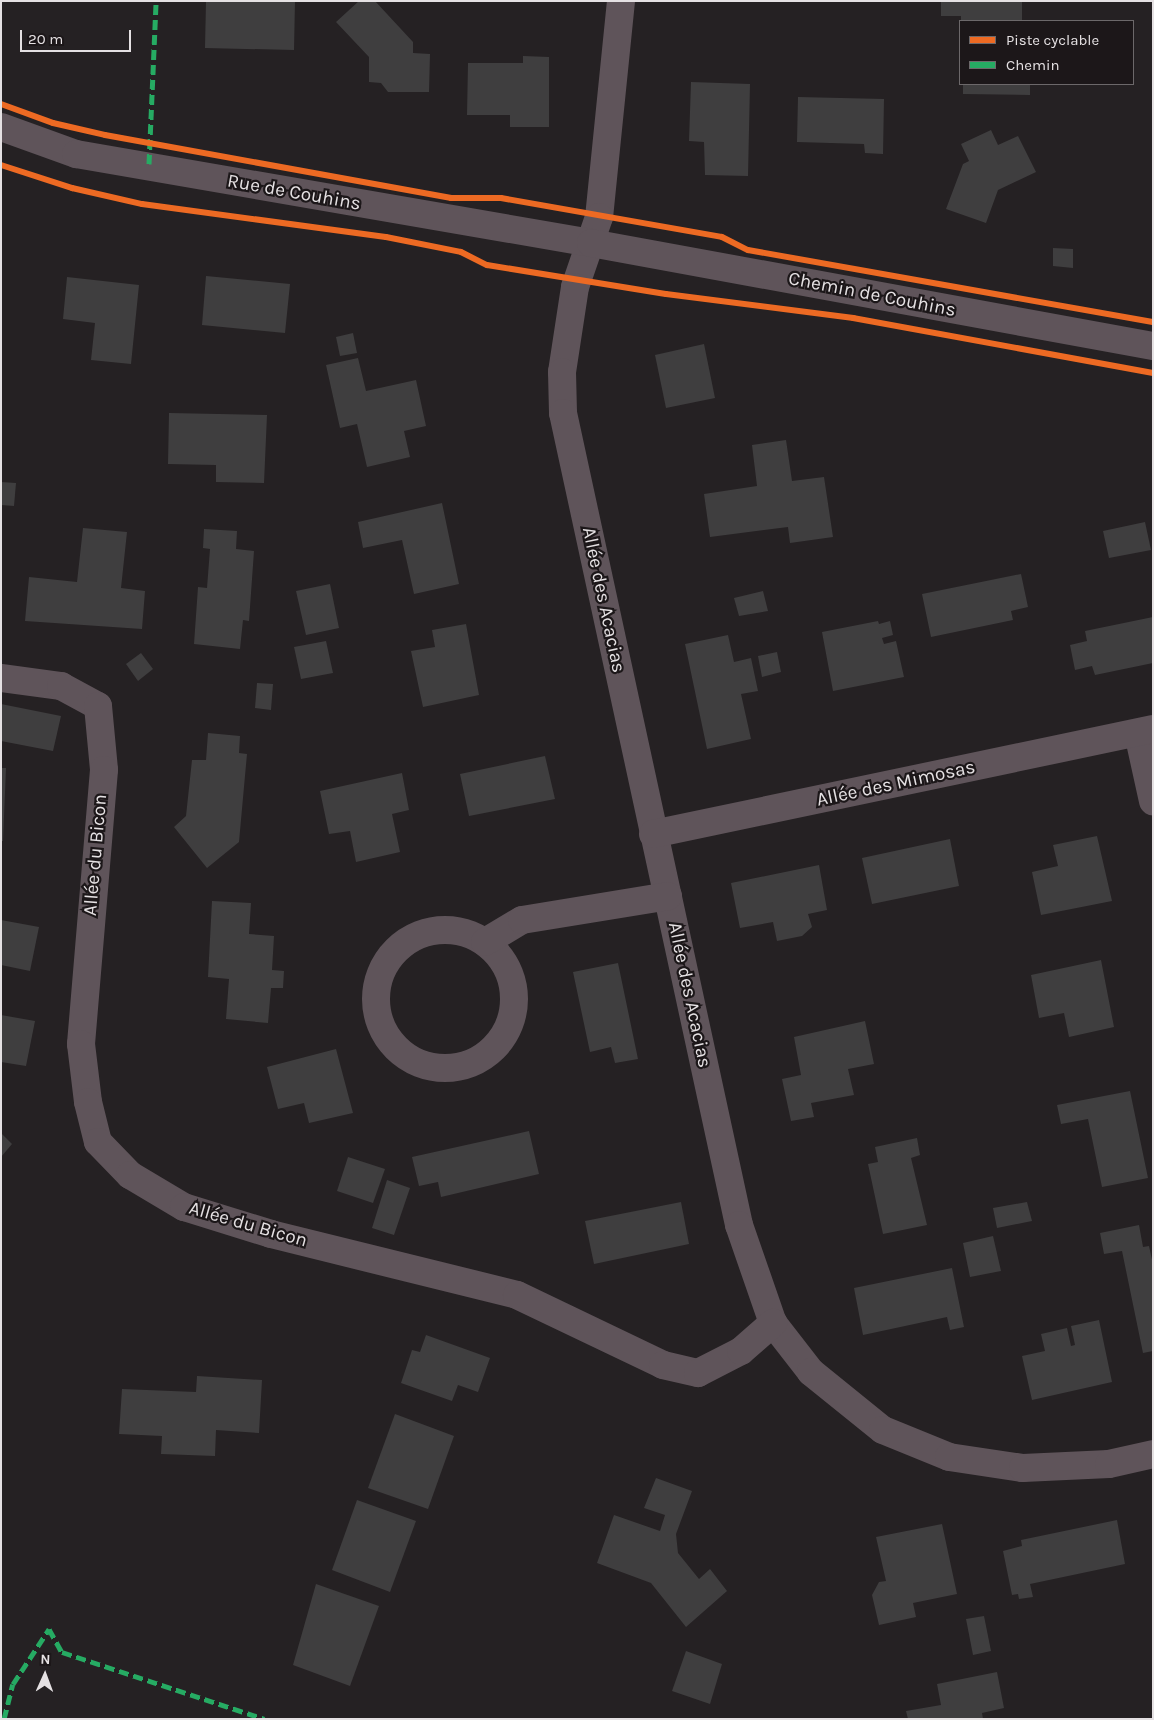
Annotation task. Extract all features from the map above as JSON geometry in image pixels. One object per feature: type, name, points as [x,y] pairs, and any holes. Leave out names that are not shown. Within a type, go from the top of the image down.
[{"type":"street","name":"Allée des Acacias","points":[[621,1],[599,217],[575,287],[562,372],[562,413],[739,1225],[773,1323],[810,1372],[883,1430],[949,1457],[1023,1468],[1109,1464],[1153,1454]]},
{"type":"street","name":"Rue de Couhins","points":[[1,127],[76,154],[591,243]]},
{"type":"street","name":"Chemin de Couhins","points":[[591,243],[1153,346]]},
{"type":"street","name":"Allée du Bicon","points":[[1,678],[61,686],[98,706],[104,770],[81,1044],[88,1102],[98,1142],[130,1175],[192,1210],[271,1234],[517,1295],[663,1365],[698,1373],[741,1351],[773,1323]]},
{"type":"street","name":"Allée des Mimosas","points":[[653,834],[1145,731],[1153,801]]},
{"type":"street","points":[[485,942],[522,920],[668,896]]},
{"type":"street","points":[[444,929],[465,932],[485,942],[502,958],[513,981],[514,1005],[509,1028],[495,1048],[476,1062],[452,1068],[428,1067],[406,1057],[389,1041],[378,1021],[375,1000],[378,978],[388,959],[403,943],[422,933],[444,929]]},
{"type":"building","points":[[206,1],[295,1],[294,50],[205,48]]},
{"type":"building","points":[[359,1],[375,1],[413,42],[413,53],[430,54],[429,92],[388,92],[381,83],[369,82],[369,57],[336,22]]},
{"type":"building","points":[[941,1],[1022,1],[1022,20],[961,20],[961,16],[941,16]]},
{"type":"building","points":[[523,56],[549,57],[549,127],[510,127],[510,115],[467,115],[468,63],[523,63]]},
{"type":"building","points":[[691,82],[750,84],[748,176],[705,175],[704,142],[689,141]]},
{"type":"building","points":[[963,85],[1030,85],[1030,95],[963,94]]},
{"type":"building","points":[[798,97],[884,99],[883,154],[865,153],[864,144],[797,142]]},
{"type":"building","points":[[991,130],[998,145],[1018,136],[1036,172],[998,190],[986,223],[946,209],[963,164],[969,161],[961,144]]},
{"type":"building","points":[[1053,248],[1073,249],[1073,268],[1053,266]]},
{"type":"building","points":[[206,276],[290,284],[285,333],[202,325]]},
{"type":"building","points":[[67,277],[139,285],[131,364],[91,360],[95,323],[63,319]]},
{"type":"building","points":[[353,333],[357,353],[340,356],[336,337]]},
{"type":"building","points":[[704,344],[715,398],[666,408],[655,355]]},
{"type":"building","points":[[358,358],[366,391],[416,380],[426,426],[404,431],[410,457],[367,467],[357,424],[340,428],[326,365]]},
{"type":"building","points":[[169,413],[267,415],[264,483],[216,482],[216,465],[168,464]]},
{"type":"building","points":[[786,440],[792,481],[824,477],[833,537],[790,543],[788,527],[710,537],[704,494],[757,486],[752,445]]},
{"type":"building","points":[[1,482],[16,483],[14,506],[1,505]]},
{"type":"building","points":[[442,503],[459,584],[414,594],[402,540],[363,548],[358,522]]},
{"type":"building","points":[[1145,522],[1151,550],[1109,558],[1103,531]]},
{"type":"building","points":[[83,528],[127,532],[121,588],[145,591],[142,629],[25,621],[29,577],[77,582]]},
{"type":"building","points":[[204,529],[237,531],[236,549],[254,551],[249,621],[243,620],[240,649],[194,644],[198,587],[207,588],[210,549],[203,548]]},
{"type":"building","points":[[1021,574],[1028,607],[1011,611],[1013,620],[931,637],[922,594]]},
{"type":"building","points":[[330,584],[339,628],[306,635],[296,591]]},
{"type":"building","points":[[763,591],[768,611],[739,616],[734,598]]},
{"type":"building","points":[[1153,617],[1153,663],[1095,675],[1092,666],[1075,670],[1070,645],[1087,641],[1085,631]]},
{"type":"building","points":[[878,621],[879,624],[890,621],[893,635],[882,638],[884,644],[896,641],[904,677],[833,691],[822,632]]},
{"type":"building","points":[[466,624],[479,695],[423,707],[411,651],[435,647],[432,630]]},
{"type":"building","points":[[728,635],[734,662],[751,658],[758,691],[741,694],[751,739],[707,749],[685,644]]},
{"type":"building","points":[[326,641],[333,673],[301,679],[294,647]]},
{"type":"building","points":[[777,652],[781,672],[762,677],[758,656]]},
{"type":"building","points":[[141,653],[153,669],[138,681],[126,664]]},
{"type":"building","points":[[257,683],[273,684],[271,710],[255,708]]},
{"type":"building","points":[[1,704],[61,716],[53,751],[1,741]]},
{"type":"building","points":[[208,733],[240,736],[239,753],[247,754],[239,842],[207,868],[174,827],[186,816],[192,760],[206,760]]},
{"type":"building","points":[[545,756],[555,799],[469,816],[460,774]]},
{"type":"building","points":[[1,768],[6,768],[3,841],[1,841]]},
{"type":"building","points":[[402,773],[409,810],[392,814],[400,852],[356,862],[350,831],[329,834],[320,791]]},
{"type":"building","points":[[1097,836],[1112,901],[1041,915],[1032,872],[1058,866],[1053,845]]},
{"type":"building","points":[[950,839],[959,886],[872,904],[862,858]]},
{"type":"building","points":[[819,865],[827,910],[808,914],[812,927],[802,936],[777,941],[773,922],[740,928],[731,883]]},
{"type":"building","points":[[212,901],[251,903],[249,934],[274,936],[272,970],[284,971],[283,988],[271,988],[268,1023],[226,1019],[229,979],[208,977]]},
{"type":"building","points":[[1,920],[39,927],[30,971],[1,965]]},
{"type":"building","points":[[1101,960],[1114,1027],[1069,1037],[1064,1013],[1039,1018],[1031,975]]},
{"type":"building","points":[[618,963],[638,1059],[615,1063],[611,1047],[590,1052],[573,972]]},
{"type":"building","points":[[1,1015],[35,1021],[26,1066],[1,1062]]},
{"type":"building","points":[[865,1021],[874,1064],[848,1069],[854,1095],[811,1103],[814,1117],[791,1121],[782,1079],[801,1075],[794,1037]]},
{"type":"building","points":[[336,1049],[353,1113],[309,1123],[304,1103],[278,1109],[267,1067]]},
{"type":"building","points":[[1130,1091],[1148,1178],[1102,1187],[1088,1119],[1061,1124],[1057,1105]]},
{"type":"building","points":[[529,1131],[539,1174],[441,1197],[438,1182],[419,1186],[412,1157]]},
{"type":"building","points":[[1,1133],[12,1144],[1,1157]]},
{"type":"building","points":[[917,1138],[920,1155],[911,1158],[927,1225],[883,1234],[868,1164],[878,1162],[875,1147]]},
{"type":"building","points":[[348,1157],[385,1169],[373,1203],[337,1191]]},
{"type":"building","points":[[387,1180],[410,1188],[394,1235],[372,1228]]},
{"type":"building","points":[[681,1202],[689,1244],[594,1264],[585,1221]]},
{"type":"building","points":[[1027,1202],[1032,1221],[997,1228],[993,1208]]},
{"type":"building","points":[[1139,1225],[1143,1247],[1149,1246],[1153,1264],[1153,1351],[1143,1353],[1122,1251],[1104,1254],[1100,1233]]},
{"type":"building","points":[[993,1236],[1001,1271],[970,1277],[963,1243]]},
{"type":"building","points":[[952,1268],[964,1327],[950,1330],[947,1317],[863,1335],[854,1288]]},
{"type":"building","points":[[1099,1320],[1112,1382],[1032,1400],[1022,1356],[1045,1351],[1041,1334],[1067,1328],[1071,1346],[1075,1345],[1071,1326]]},
{"type":"building","points":[[426,1335],[490,1358],[478,1392],[458,1385],[452,1401],[401,1383],[412,1350],[420,1352]]},
{"type":"building","points":[[197,1376],[262,1380],[259,1433],[216,1430],[215,1456],[161,1454],[162,1436],[119,1434],[122,1389],[196,1392]]},
{"type":"building","points":[[395,1414],[454,1436],[428,1509],[368,1488]]},
{"type":"building","points":[[656,1478],[692,1491],[676,1534],[678,1553],[699,1579],[710,1569],[727,1591],[686,1627],[651,1583],[597,1563],[614,1515],[660,1531],[665,1515],[644,1508]]},
{"type":"building","points":[[357,1500],[416,1521],[390,1592],[332,1570]]},
{"type":"building","points":[[1117,1520],[1125,1564],[1030,1584],[1033,1597],[1019,1599],[1018,1594],[1012,1595],[1003,1551],[1022,1546],[1021,1540]]},
{"type":"building","points":[[942,1524],[957,1594],[913,1603],[916,1617],[879,1625],[872,1595],[879,1582],[886,1581],[876,1537]]},
{"type":"building","points":[[316,1584],[379,1606],[350,1686],[293,1665]]},
{"type":"building","points":[[984,1616],[991,1651],[973,1655],[966,1619]]},
{"type":"building","points":[[686,1651],[722,1664],[710,1704],[672,1691]]},
{"type":"building","points":[[997,1672],[1004,1708],[982,1713],[983,1719],[908,1719],[906,1711],[941,1705],[937,1684]]},
{"type":"marked path","points":[[149,164],[156,1]]},
{"type":"marked path","points":[[4,1719],[13,1684],[49,1629],[62,1652],[264,1719]]},
{"type":"cycle path","points":[[1,104],[53,123],[105,135],[451,198],[501,198],[722,237],[748,250],[1153,322]]},
{"type":"cycle path","points":[[1,165],[72,188],[142,204],[386,237],[461,252],[487,265],[666,294],[853,318],[1153,373]]}]
